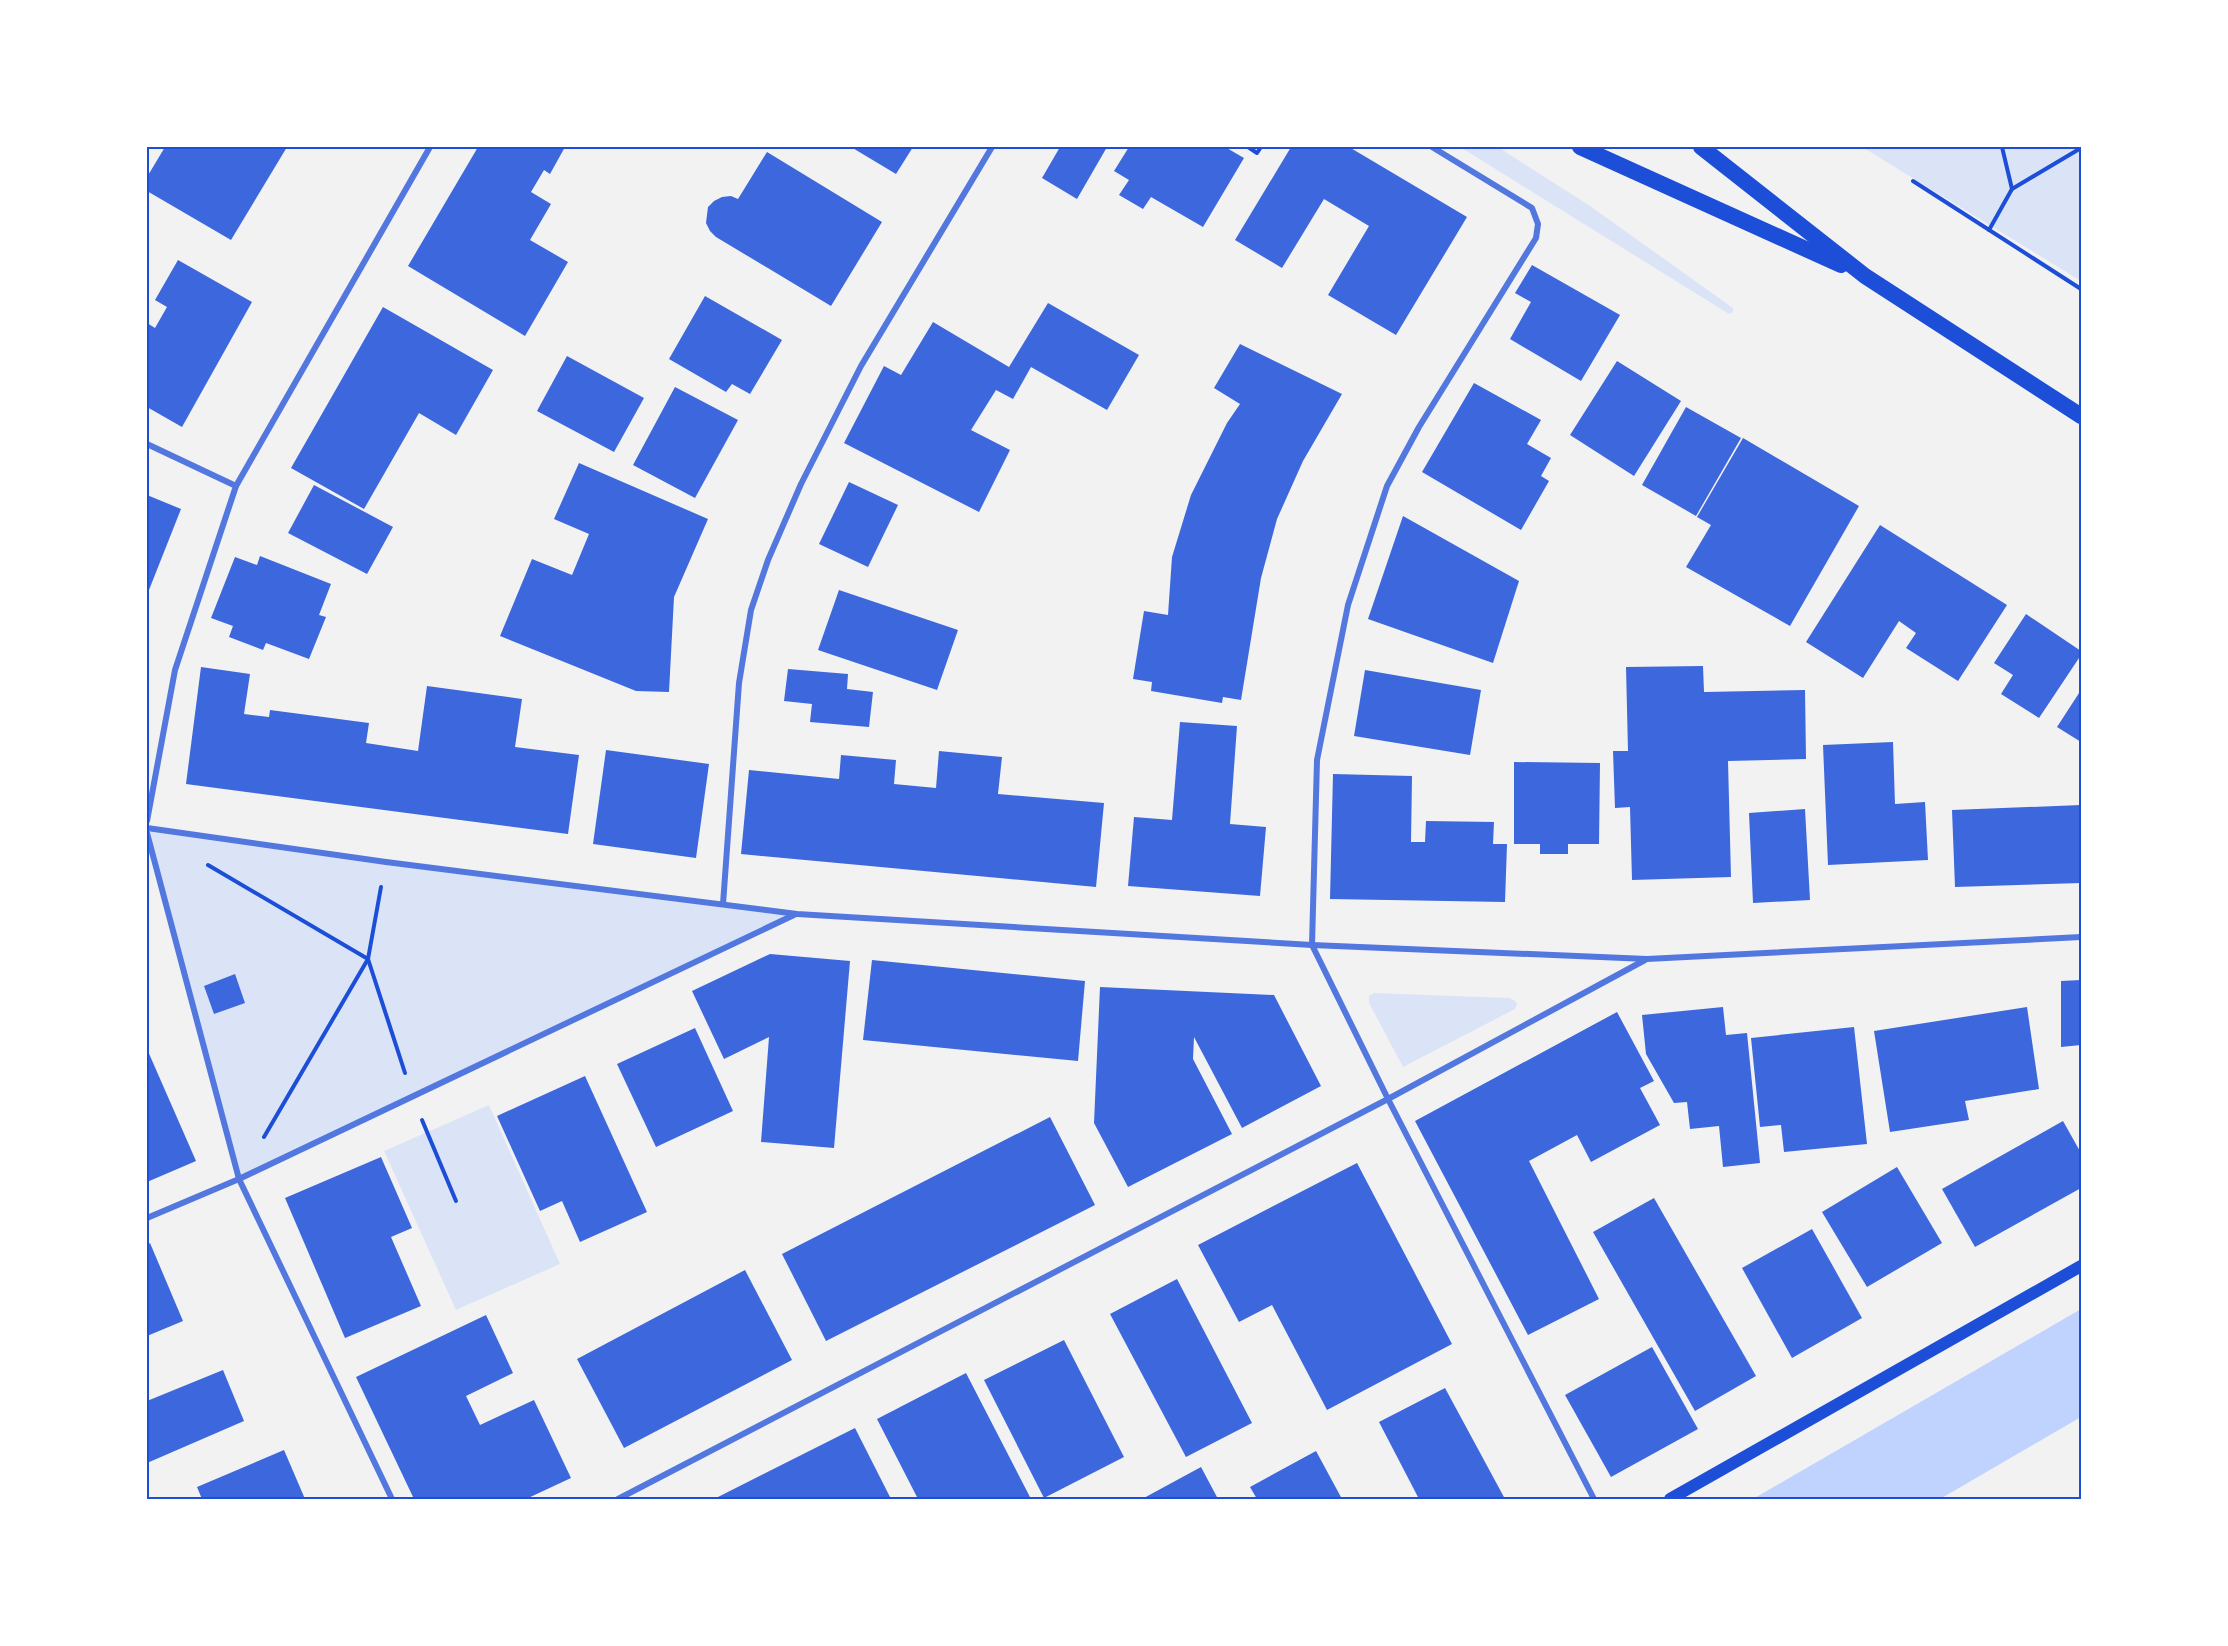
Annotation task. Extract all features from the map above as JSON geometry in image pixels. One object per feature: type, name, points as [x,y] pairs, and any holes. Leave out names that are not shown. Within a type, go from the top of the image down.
[{"type":"highway","points":[[1580,147],[1865,276]]},
{"type":"highway","points":[[1701,147],[1865,276],[2081,416]]},
{"type":"main road","points":[[1670,1499],[2081,1266]]},
{"type":"street","points":[[147,821],[175,670],[236,486],[430,147]]},
{"type":"street","points":[[723,904],[740,683],[752,610],[768,560],[801,484],[861,366],[992,147]]},
{"type":"street","points":[[1432,147],[1532,208],[1538,224],[1536,238],[1419,427],[1387,486],[1348,605],[1317,760],[1312,945],[1388,1099],[1594,1499]]},
{"type":"street","points":[[147,444],[236,486]]},
{"type":"street","points":[[392,1499],[239,1179],[147,831],[797,914],[1312,945],[1647,958],[2081,936]]},
{"type":"street","points":[[147,1218],[239,1179],[797,914]]},
{"type":"street","points":[[618,1499],[1388,1099],[1647,958]]},
{"type":"path","points":[[1248,147],[1257,153],[1261,147]]},
{"type":"path","points":[[2002,147],[2012,189]]},
{"type":"path","points":[[1989,230],[2012,189],[2081,148]]},
{"type":"path","points":[[1913,181],[2081,289]]},
{"type":"path","points":[[239,1179],[368,959],[386,862]]},
{"type":"path","points":[[207,864],[368,959],[412,1097],[456,1201]]},
{"type":"shaded area","points":[[1460,147],[1498,147],[1590,206],[1733,308],[1733,312],[1729,314]]},
{"type":"shaded area","points":[[1862,147],[2081,147],[2081,281]]},
{"type":"shaded area","points":[[147,828],[797,914],[239,1179]]},
{"type":"shaded area","points":[[1374,993],[1509,998],[1517,1004],[1515,1009],[1403,1067],[1369,1003],[1369,996]]},
{"type":"shaded area","points":[[489,1105],[560,1264],[456,1310],[384,1151]]},
{"type":"water","points":[[2081,1309],[2081,1417],[1940,1499],[1753,1499]]},
{"type":"building","points":[[165,147],[287,147],[231,240],[147,191],[147,177]]},
{"type":"building","points":[[478,147],[565,147],[550,174],[544,170],[531,192],[551,204],[530,240],[568,262],[525,336],[408,266]]},
{"type":"building","points":[[851,147],[913,147],[896,174]]},
{"type":"building","points":[[1060,147],[1107,147],[1077,199],[1042,178]]},
{"type":"building","points":[[1129,147],[1225,147],[1244,158],[1203,227],[1151,197],[1143,209],[1119,195],[1129,180],[1114,171]]},
{"type":"building","points":[[1291,147],[1349,147],[1467,217],[1396,335],[1328,295],[1369,226],[1324,199],[1282,268],[1235,240]]},
{"type":"building","points":[[767,152],[882,222],[831,306],[716,237],[706,223],[708,207],[722,197],[731,196],[738,199]]},
{"type":"building","points":[[178,260],[252,302],[182,427],[147,407],[147,323],[155,328],[167,307],[155,300]]},
{"type":"building","points":[[1532,265],[1620,315],[1581,381],[1510,339],[1531,302],[1515,293]]},
{"type":"building","points":[[705,296],[782,340],[750,394],[732,384],[726,392],[669,359]]},
{"type":"building","points":[[1048,303],[1139,355],[1107,410],[1031,367],[1013,399],[996,390],[971,430],[1010,450],[979,512],[844,443],[884,366],[901,375],[933,322],[1009,367]]},
{"type":"building","points":[[383,307],[493,370],[456,435],[419,413],[364,509],[291,468]]},
{"type":"building","points":[[1240,344],[1342,394],[1303,461],[1277,519],[1261,578],[1241,700],[1223,697],[1222,703],[1151,691],[1152,682],[1133,679],[1144,611],[1168,615],[1172,557],[1191,495],[1227,423],[1240,404],[1214,388]]},
{"type":"building","points":[[567,356],[644,398],[614,452],[537,411]]},
{"type":"building","points":[[1617,361],[1681,401],[1634,476],[1570,435]]},
{"type":"building","points":[[1474,383],[1541,420],[1527,444],[1551,458],[1541,476],[1549,481],[1521,530],[1422,472]]},
{"type":"building","points":[[675,387],[738,420],[695,498],[633,465]]},
{"type":"building","points":[[1686,407],[1741,438],[1696,516],[1642,485]]},
{"type":"building","points":[[1743,438],[1859,506],[1790,626],[1686,567],[1711,525],[1697,517]]},
{"type":"building","points":[[579,463],[708,519],[674,597],[669,692],[636,691],[500,636],[532,559],[572,575],[589,534],[554,519]]},
{"type":"building","points":[[849,482],[898,505],[868,567],[819,544]]},
{"type":"building","points":[[314,485],[393,527],[367,574],[288,533]]},
{"type":"building","points":[[147,495],[181,509],[147,595]]},
{"type":"building","points":[[1403,516],[1519,581],[1493,663],[1368,619]]},
{"type":"building","points":[[1880,525],[2007,605],[1958,681],[1906,648],[1916,633],[1899,621],[1863,678],[1806,642]]},
{"type":"building","points":[[260,556],[331,584],[319,615],[326,617],[309,659],[266,643],[263,650],[229,637],[233,626],[211,618],[235,557],[257,565]]},
{"type":"building","points":[[839,590],[958,630],[937,690],[818,650]]},
{"type":"building","points":[[2026,614],[2081,651],[2081,655],[2039,718],[2001,694],[2013,675],[1994,663]]},
{"type":"building","points":[[1703,666],[1704,692],[1805,690],[1806,759],[1728,761],[1731,877],[1632,880],[1630,807],[1615,808],[1613,751],[1628,751],[1626,667]]},
{"type":"building","points":[[201,667],[250,674],[244,714],[269,717],[270,710],[369,723],[366,743],[418,751],[427,686],[522,699],[515,747],[579,755],[568,834],[186,784]]},
{"type":"building","points":[[788,669],[848,674],[847,689],[873,692],[869,727],[810,722],[812,704],[784,701]]},
{"type":"building","points":[[1365,670],[1481,690],[1470,755],[1354,736]]},
{"type":"building","points":[[2081,690],[2081,742],[2057,727]]},
{"type":"building","points":[[1180,722],[1237,726],[1230,824],[1266,827],[1260,896],[1128,886],[1134,817],[1172,820]]},
{"type":"building","points":[[1893,742],[1895,804],[1925,802],[1928,860],[1828,865],[1823,745]]},
{"type":"building","points":[[606,750],[709,764],[696,858],[593,844]]},
{"type":"building","points":[[939,751],[1002,757],[998,794],[1104,803],[1096,887],[741,854],[749,770],[839,779],[841,755],[896,760],[894,784],[936,788]]},
{"type":"building","points":[[1514,762],[1600,763],[1599,844],[1568,844],[1568,854],[1540,854],[1540,844],[1514,844]]},
{"type":"building","points":[[1333,774],[1412,776],[1411,842],[1425,842],[1426,821],[1494,822],[1493,844],[1507,844],[1505,902],[1330,899]]},
{"type":"building","points":[[2081,805],[2081,883],[1955,887],[1952,810]]},
{"type":"building","points":[[1805,809],[1810,900],[1753,903],[1749,813]]},
{"type":"building","points":[[770,954],[850,961],[834,1148],[761,1142],[769,1037],[724,1059],[692,991]]},
{"type":"building","points":[[872,960],[1085,981],[1078,1061],[863,1040]]},
{"type":"building","points":[[235,974],[245,1003],[214,1014],[204,986]]},
{"type":"building","points":[[2081,980],[2081,1045],[2061,1047],[2061,981]]},
{"type":"building","points":[[1100,987],[1274,995],[1321,1086],[1242,1128],[1194,1037],[1193,1059],[1232,1134],[1128,1187],[1094,1123]]},
{"type":"building","points":[[1723,1007],[1726,1035],[1747,1033],[1760,1163],[1723,1167],[1719,1126],[1690,1129],[1687,1102],[1674,1103],[1646,1054],[1642,1015]]},
{"type":"building","points":[[2027,1007],[2039,1089],[1965,1101],[1969,1120],[1890,1132],[1874,1031]]},
{"type":"building","points":[[1617,1012],[1654,1081],[1640,1088],[1660,1125],[1591,1162],[1577,1135],[1529,1161],[1599,1299],[1528,1335],[1415,1121]]},
{"type":"building","points":[[1854,1027],[1867,1144],[1784,1152],[1781,1125],[1760,1127],[1751,1038]]},
{"type":"building","points":[[695,1028],[733,1111],[656,1147],[617,1064]]},
{"type":"building","points":[[147,1049],[196,1161],[147,1182]]},
{"type":"building","points":[[585,1076],[647,1212],[580,1242],[562,1201],[540,1211],[497,1116]]},
{"type":"building","points":[[1050,1117],[1095,1205],[826,1341],[782,1254]]},
{"type":"building","points":[[2063,1121],[2081,1153],[2081,1188],[1975,1247],[1942,1189]]},
{"type":"building","points":[[381,1157],[412,1228],[391,1237],[421,1306],[345,1338],[285,1198]]},
{"type":"building","points":[[1357,1163],[1452,1344],[1327,1410],[1272,1305],[1239,1322],[1198,1245]]},
{"type":"building","points":[[1897,1167],[1942,1243],[1867,1287],[1822,1212]]},
{"type":"building","points":[[1654,1198],[1756,1376],[1695,1411],[1593,1232]]},
{"type":"building","points":[[1812,1229],[1862,1318],[1792,1358],[1742,1268]]},
{"type":"building","points":[[150,1243],[183,1321],[147,1336],[147,1245]]},
{"type":"building","points":[[745,1270],[792,1360],[624,1448],[577,1359]]},
{"type":"building","points":[[1177,1279],[1252,1423],[1186,1457],[1110,1314]]},
{"type":"building","points":[[486,1315],[513,1373],[466,1396],[480,1425],[534,1400],[571,1478],[526,1499],[414,1499],[356,1377]]},
{"type":"building","points":[[1064,1340],[1124,1457],[1044,1498],[984,1380]]},
{"type":"building","points":[[1652,1347],[1698,1429],[1611,1477],[1565,1395]]},
{"type":"building","points":[[223,1370],[244,1421],[147,1463],[147,1401]]},
{"type":"building","points":[[966,1373],[1031,1499],[918,1499],[877,1419]]},
{"type":"building","points":[[1445,1388],[1505,1499],[1419,1499],[1379,1422]]},
{"type":"building","points":[[855,1428],[891,1499],[714,1499]]},
{"type":"building","points":[[284,1450],[305,1499],[202,1499],[197,1487]]},
{"type":"building","points":[[1316,1451],[1342,1499],[1257,1499],[1250,1487]]},
{"type":"building","points":[[1201,1467],[1218,1499],[1142,1499]]}]
